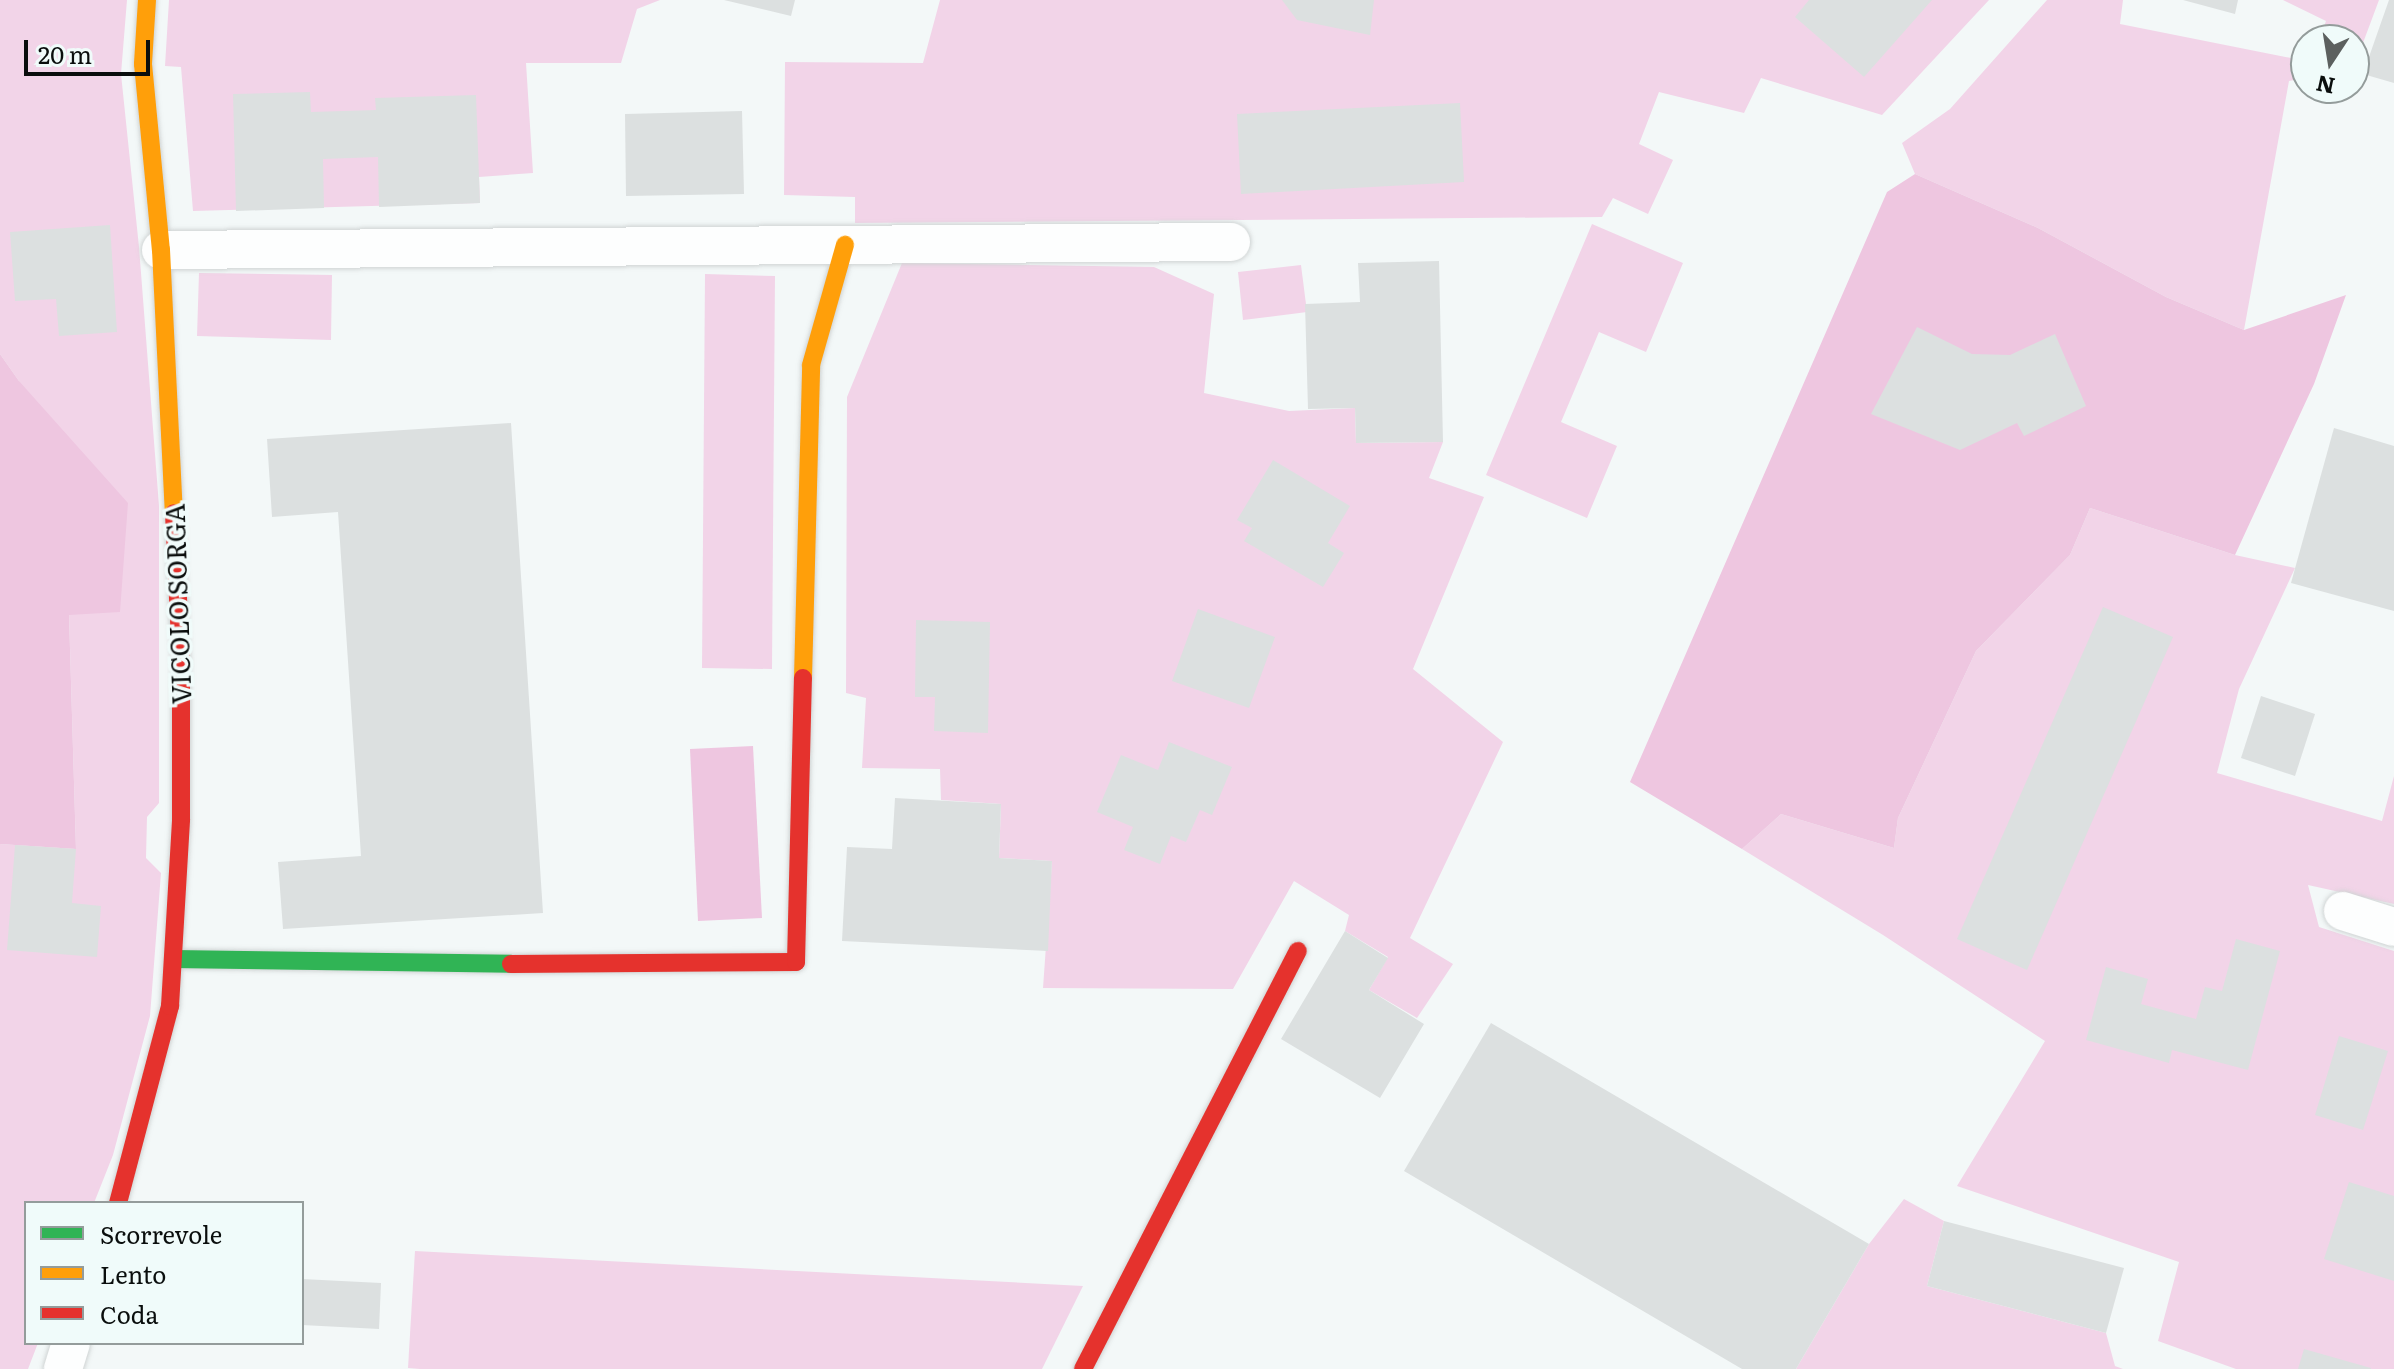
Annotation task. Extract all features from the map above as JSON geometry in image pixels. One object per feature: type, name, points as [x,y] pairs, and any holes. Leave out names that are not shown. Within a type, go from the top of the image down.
[{"type":"street","name":"VICOLO SORGA","points":[[119,1201],[170,1006],[181,819],[181,662],[161,250],[143,64],[147,0]]},
{"type":"street","points":[[161,250],[1231,242]]},
{"type":"street","points":[[173,959],[550,965],[796,962],[811,365],[845,245]]},
{"type":"street","points":[[2343,911],[2394,927]]},
{"type":"street","points":[[1083,1369],[1298,951]]},
{"type":"street","points":[[63,1369],[70,1345]]},
{"type":"shaded area","points":[[0,0],[127,0],[121,74],[139,247],[159,506],[159,803],[147,817],[146,858],[161,873],[150,1016],[113,1155],[95,1201],[24,1201],[24,1345],[37,1345],[28,1369],[0,1369],[0,844],[76,849],[69,614],[19,381],[0,354]]},
{"type":"shaded area","points":[[169,0],[660,0],[637,9],[621,63],[526,63],[533,173],[479,177],[480,203],[193,211],[181,67],[165,66]]},
{"type":"shaded area","points":[[940,0],[1989,0],[1882,115],[1761,78],[1744,113],[1659,92],[1639,144],[1673,160],[1648,214],[1613,198],[1602,217],[855,223],[855,197],[784,195],[785,62],[923,63]]},
{"type":"shaded area","points":[[2047,0],[2123,0],[2120,24],[2290,58],[2290,81],[2244,330],[2166,297],[2038,228],[1915,174],[1902,143],[1950,109]]},
{"type":"shaded area","points":[[2283,0],[2379,0],[2370,24],[2325,24],[2326,21]]},
{"type":"shaded area","points":[[1915,174],[2038,228],[2166,297],[2244,330],[2346,295],[2314,384],[2235,555],[2090,508],[2070,555],[1976,651],[1898,818],[1894,848],[1781,814],[1742,849],[1630,782],[1887,192]]},
{"type":"shaded area","points":[[1592,224],[1683,263],[1646,352],[1599,332],[1561,422],[1617,446],[1587,518],[1486,475]]},
{"type":"shaded area","points":[[902,263],[1154,267],[1214,294],[1204,393],[1289,411],[1355,408],[1356,443],[1443,442],[1429,478],[1484,497],[1413,669],[1503,742],[1410,938],[1453,964],[1417,1018],[1369,990],[1388,957],[1345,931],[1349,915],[1294,881],[1233,989],[1043,988],[1052,861],[999,858],[1001,804],[941,800],[940,769],[862,768],[866,698],[846,693],[847,397]]},
{"type":"shaded area","points":[[1301,265],[1307,312],[1243,320],[1238,272]]},
{"type":"shaded area","points":[[199,273],[332,275],[331,340],[197,336]]},
{"type":"shaded area","points":[[705,274],[775,276],[772,669],[702,668]]},
{"type":"shaded area","points":[[0,354],[19,381],[128,503],[120,612],[69,615],[76,849],[0,844]]},
{"type":"shaded area","points":[[2090,508],[2235,555],[2295,568],[2239,689],[2217,773],[2382,821],[2394,776],[2394,904],[2308,885],[2319,927],[2394,951],[2394,1369],[2236,1369],[2158,1341],[2179,1262],[1957,1186],[2045,1041],[1883,935],[1742,849],[1781,814],[1894,848],[1898,818],[1976,651],[2070,555]]},
{"type":"shaded area","points":[[753,746],[762,918],[698,921],[690,749]]},
{"type":"shaded area","points":[[1904,1199],[1944,1221],[1927,1286],[2106,1333],[2115,1366],[2123,1369],[1796,1369],[1869,1244]]},
{"type":"shaded area","points":[[415,1251],[1083,1286],[1042,1369],[420,1369],[408,1368]]},
{"type":"building","points":[[724,0],[795,0],[791,16]]},
{"type":"building","points":[[1282,0],[1374,0],[1370,35],[1297,20]]},
{"type":"building","points":[[1809,0],[1932,0],[1864,77],[1795,17]]},
{"type":"building","points":[[2183,0],[2238,0],[2235,14]]},
{"type":"building","points":[[2389,0],[2394,0],[2394,83],[2370,76],[2370,54]]},
{"type":"building","points":[[310,92],[311,112],[376,110],[375,98],[476,95],[480,203],[379,207],[378,157],[323,159],[324,208],[236,211],[233,94]]},
{"type":"building","points":[[1460,103],[1464,182],[1241,194],[1237,114]]},
{"type":"building","points":[[742,111],[744,194],[626,196],[625,114]]},
{"type":"building","points":[[110,225],[117,332],[59,336],[56,299],[15,301],[10,232]]},
{"type":"building","points":[[1439,261],[1443,442],[1356,443],[1355,408],[1308,409],[1305,304],[1360,302],[1358,263]]},
{"type":"building","points":[[1917,327],[1972,354],[2010,355],[2055,334],[2086,406],[2024,436],[2017,423],[1960,450],[1871,414]]},
{"type":"building","points":[[511,423],[543,913],[283,929],[278,862],[361,856],[338,512],[272,517],[267,439]]},
{"type":"building","points":[[2334,428],[2394,446],[2394,611],[2291,583]]},
{"type":"building","points":[[1273,460],[1350,506],[1328,543],[1344,553],[1323,587],[1244,541],[1252,528],[1237,520]]},
{"type":"building","points":[[2103,607],[2173,637],[2027,970],[1957,939]]},
{"type":"building","points":[[1198,609],[1275,637],[1249,708],[1172,681]]},
{"type":"building","points":[[916,620],[990,622],[988,733],[934,731],[935,697],[915,697]]},
{"type":"building","points":[[2261,696],[2315,714],[2295,776],[2241,758]]},
{"type":"building","points":[[1169,742],[1232,767],[1212,815],[1200,810],[1186,842],[1171,836],[1160,864],[1124,850],[1133,827],[1097,812],[1121,755],[1158,770]]},
{"type":"building","points":[[895,798],[1001,804],[999,858],[1052,861],[1048,951],[842,941],[847,847],[892,849]]},
{"type":"building","points":[[15,845],[76,849],[72,903],[101,906],[97,957],[7,950]]},
{"type":"building","points":[[1345,931],[1388,958],[1369,990],[1424,1024],[1380,1098],[1281,1039]]},
{"type":"building","points":[[2236,939],[2280,951],[2248,1070],[2172,1050],[2169,1063],[2086,1040],[2106,967],[2148,979],[2141,1004],[2196,1019],[2205,987],[2222,991]]},
{"type":"building","points":[[1491,1023],[1869,1244],[1796,1369],[1742,1369],[1404,1171]]},
{"type":"building","points":[[2339,1036],[2388,1051],[2363,1130],[2315,1115]]},
{"type":"building","points":[[2349,1182],[2394,1196],[2394,1281],[2324,1259]]},
{"type":"building","points":[[1944,1221],[2124,1268],[2106,1333],[1927,1286]]},
{"type":"building","points":[[304,1279],[381,1283],[379,1329],[304,1325]]},
{"type":"building","points":[[2304,1349],[2371,1368],[2371,1369],[2298,1369]]},
{"type":"traffic: fast","points":[[173,959],[511,964]]},
{"type":"traffic: slow","points":[[147,0],[143,64],[161,250],[174,513]]},
{"type":"traffic: slow","points":[[803,678],[811,365],[845,245]]},
{"type":"traffic: jam","points":[[119,1201],[170,1006],[181,819],[181,662],[174,513]]},
{"type":"traffic: jam","points":[[511,964],[796,962],[803,678]]},
{"type":"traffic: jam","points":[[1083,1369],[1298,951]]}]
